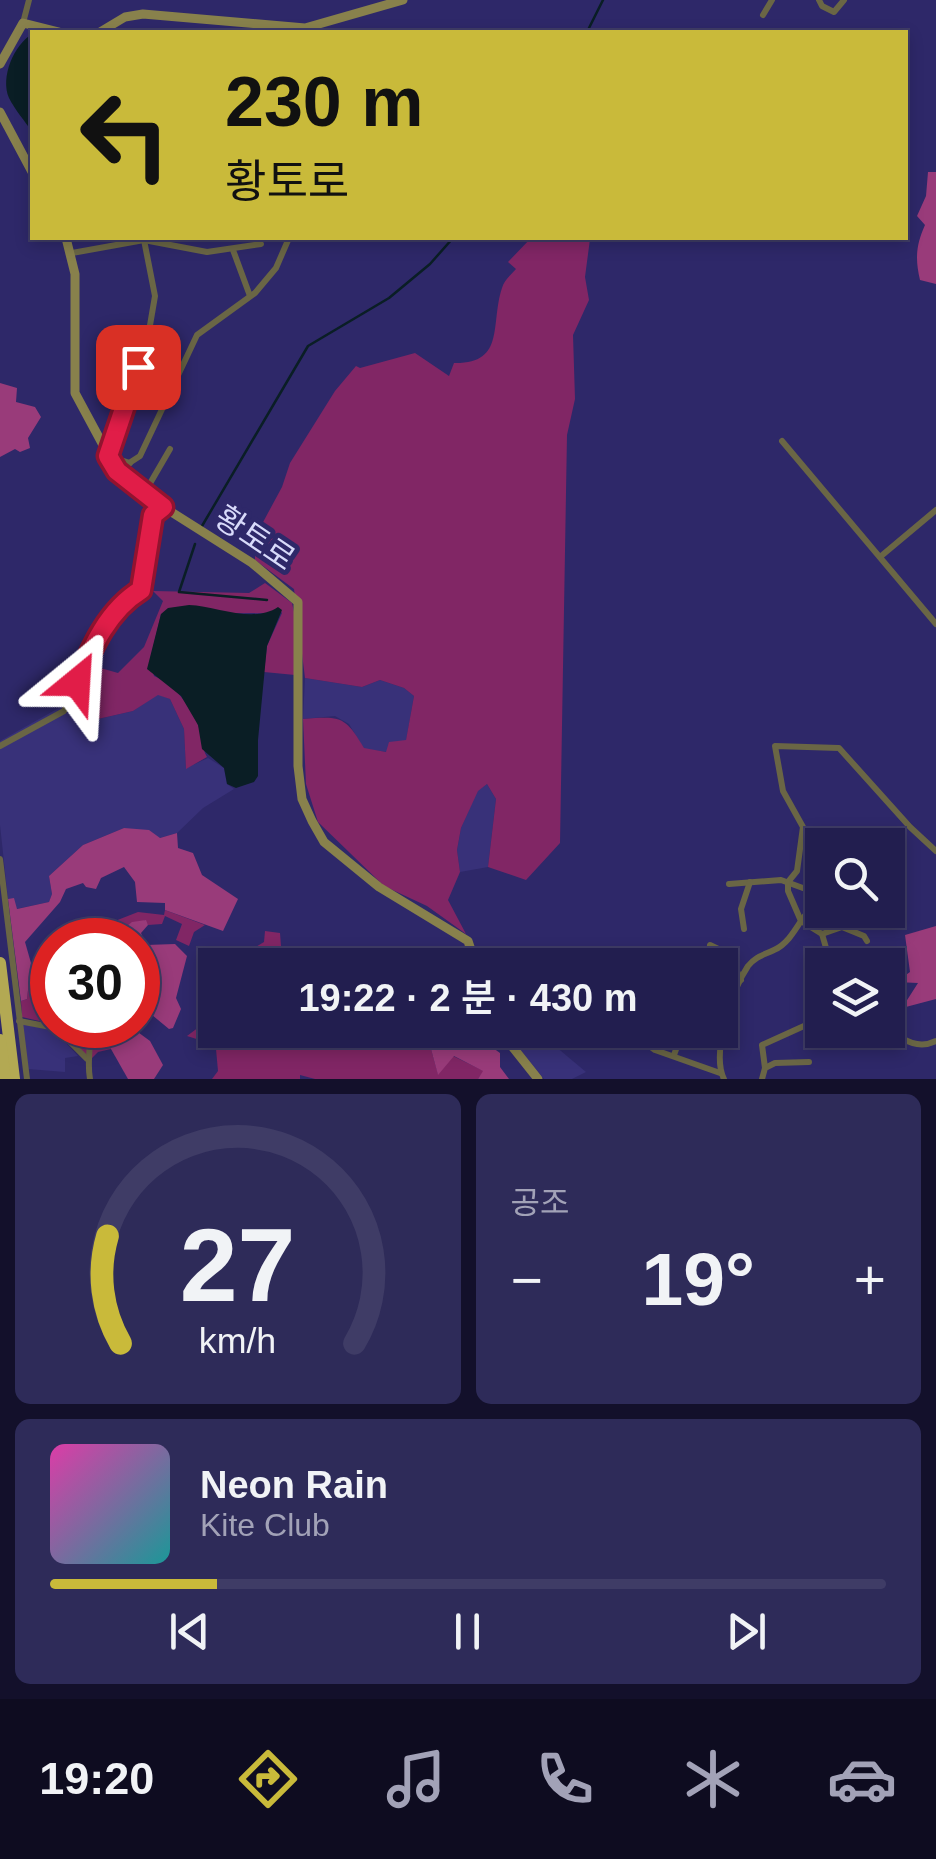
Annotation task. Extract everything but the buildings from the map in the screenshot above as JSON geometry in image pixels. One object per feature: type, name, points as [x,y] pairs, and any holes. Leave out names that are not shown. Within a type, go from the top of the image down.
[{"type":"highway","points":[[0,963],[14,1079]]},
{"type":"highway","points":[[0,1040],[5,1079]]},
{"type":"main road","points":[[103,30],[126,17],[143,14],[322,29],[403,0]]},
{"type":"main road","points":[[0,64],[22,22],[51,30]]},
{"type":"main road","points":[[0,112],[30,168]]},
{"type":"main road","name":"황토로","points":[[67,240],[72,252],[75,393],[108,456],[120,474],[144,493],[252,563],[298,602],[298,766],[302,799],[312,821],[324,842],[380,888],[468,941],[470,948]]},
{"type":"main road","points":[[513,1048],[538,1079]]},
{"type":"street","points":[[22,22],[30,0]]},
{"type":"street","points":[[764,16],[772,0]]},
{"type":"street","points":[[820,0],[822,6],[834,12],[844,0]]},
{"type":"street","points":[[72,252],[144,240],[207,252],[262,244]]},
{"type":"street","points":[[130,461],[108,456],[148,337],[153,310],[155,296],[144,240]]},
{"type":"street","points":[[120,474],[140,456],[197,335],[250,296],[276,268],[287,240]]},
{"type":"street","points":[[233,250],[250,296]]},
{"type":"street","points":[[782,441],[936,624]]},
{"type":"street","points":[[144,493],[170,449]]},
{"type":"street","points":[[0,746],[64,710],[110,616],[141,590],[153,515],[163,507]]},
{"type":"street","points":[[880,557],[936,510]]},
{"type":"street","points":[[826,948],[822,934],[801,922],[788,891],[788,882],[797,870],[803,827],[783,790],[775,746],[839,748],[910,828],[936,851]]},
{"type":"street","points":[[0,859],[27,1079]]},
{"type":"street","points":[[744,928],[741,909],[750,882]]},
{"type":"street","points":[[729,884],[788,882],[805,888]]},
{"type":"street","points":[[738,987],[749,965],[761,954],[777,949],[805,917]]},
{"type":"street","points":[[822,934],[842,927],[867,941]]},
{"type":"street","points":[[710,945],[729,954],[741,981]]},
{"type":"street","points":[[19,1021],[56,1028],[87,1060]]},
{"type":"street","points":[[762,1079],[766,1068],[762,1045],[804,1026]]},
{"type":"street","points":[[905,1040],[925,1045],[936,1041]]},
{"type":"street","points":[[90,1079],[87,1060],[91,1048]]},
{"type":"street","points":[[652,1048],[722,1076],[720,1048]]},
{"type":"street","points":[[674,1055],[677,1048]]},
{"type":"street","points":[[766,1068],[775,1063],[809,1062]]},
{"type":"shaded area","points":[[928,172],[936,172],[936,284],[920,280],[917,265],[925,225],[917,216],[926,196]]},
{"type":"shaded area","points":[[529,240],[590,240],[585,277],[589,300],[573,335],[575,399],[567,435],[560,843],[526,880],[488,867],[496,799],[487,784],[478,791],[461,828],[457,850],[460,872],[448,900],[466,934],[427,906],[384,886],[318,822],[306,784],[303,719],[341,720],[364,748],[386,752],[389,742],[406,740],[414,696],[380,680],[362,687],[305,678],[294,589],[255,560],[255,537],[282,487],[290,463],[335,391],[356,366],[415,353],[449,376],[454,363],[482,357],[493,339],[502,288],[516,269],[508,262]]},
{"type":"shaded area","points":[[0,383],[17,388],[16,402],[35,407],[41,417],[28,438],[30,448],[20,452],[15,449],[0,457]]},
{"type":"shaded area","points":[[265,583],[292,603],[295,675],[264,672],[267,646],[282,613],[279,608],[269,613],[161,614],[150,660],[154,676],[186,703],[198,725],[207,757],[186,769],[184,729],[170,699],[158,695],[133,711],[98,719],[73,700],[90,665],[118,673],[144,647],[163,601],[153,591],[249,593]]},
{"type":"shaded area","points":[[305,678],[362,687],[380,680],[404,688],[414,696],[406,741],[387,752],[364,749],[349,724],[335,716],[303,719]]},
{"type":"shaded area","points":[[158,694],[170,699],[184,729],[186,768],[208,758],[224,768],[227,784],[234,789],[203,808],[177,833],[160,838],[124,828],[83,845],[49,876],[49,902],[16,909],[8,899],[0,825],[0,741],[73,700],[98,719],[133,711]]},
{"type":"shaded area","points":[[487,784],[496,799],[488,867],[460,872],[457,850],[461,828],[477,791]]},
{"type":"shaded area","points":[[124,828],[149,830],[160,838],[177,833],[178,848],[193,853],[202,875],[238,899],[223,931],[165,910],[165,903],[137,902],[135,882],[124,867],[101,878],[96,889],[83,883],[66,889],[46,918],[30,918],[30,936],[25,942],[30,972],[27,999],[21,1001],[8,899],[14,898],[17,909],[49,902],[49,876],[83,845]]},
{"type":"shaded area","points":[[165,910],[205,925],[194,932],[189,946],[176,940],[182,924],[165,916],[160,924],[160,918],[123,918],[138,912],[164,915]]},
{"type":"shaded area","points":[[936,926],[936,999],[905,1007],[918,983],[905,982],[910,972],[905,935]]},
{"type":"shaded area","points":[[265,931],[280,933],[281,946],[293,948],[254,948],[264,942]]},
{"type":"shaded area","points":[[175,944],[187,956],[176,998],[181,1009],[169,1029],[160,1022],[160,945]]},
{"type":"shaded area","points":[[30,972],[30,1019],[22,1017],[21,1001],[27,999]]},
{"type":"shaded area","points":[[22,1024],[30,1026],[30,1048],[71,1048],[78,1056],[65,1058],[65,1072],[28,1069]]},
{"type":"shaded area","points":[[198,1028],[198,1039],[187,1036]]},
{"type":"shaded area","points":[[79,1048],[111,1048],[98,1052],[89,1061]]},
{"type":"shaded area","points":[[154,1048],[163,1065],[154,1079],[128,1079],[111,1049]]},
{"type":"shaded area","points":[[431,1048],[438,1074],[453,1056],[484,1071],[478,1079],[315,1079],[300,1075],[300,1079],[212,1079],[218,1071],[216,1049]]},
{"type":"shaded area","points":[[493,1048],[500,1053],[500,1067],[509,1079],[478,1079],[483,1071],[454,1056],[438,1075],[431,1049]]},
{"type":"shaded area","points":[[519,1048],[557,1048],[586,1072],[572,1079],[544,1079]]},
{"type":"water","points":[[30,35],[30,129],[9,98],[6,81],[14,54]]},
{"type":"water","points":[[189,605],[246,614],[278,607],[282,610],[267,646],[258,776],[254,782],[236,788],[227,784],[224,768],[202,749],[198,725],[181,696],[147,669],[161,614],[168,608]]},
{"type":"waterway","points":[[588,30],[603,0]]},
{"type":"waterway","points":[[202,526],[308,346],[389,298],[430,264],[451,240]]},
{"type":"waterway","points":[[195,544],[179,592],[267,600]]},
{"type":"route","points":[[77,682],[110,616],[141,590],[153,515],[163,507],[117,471],[108,456],[138,367]]}]
